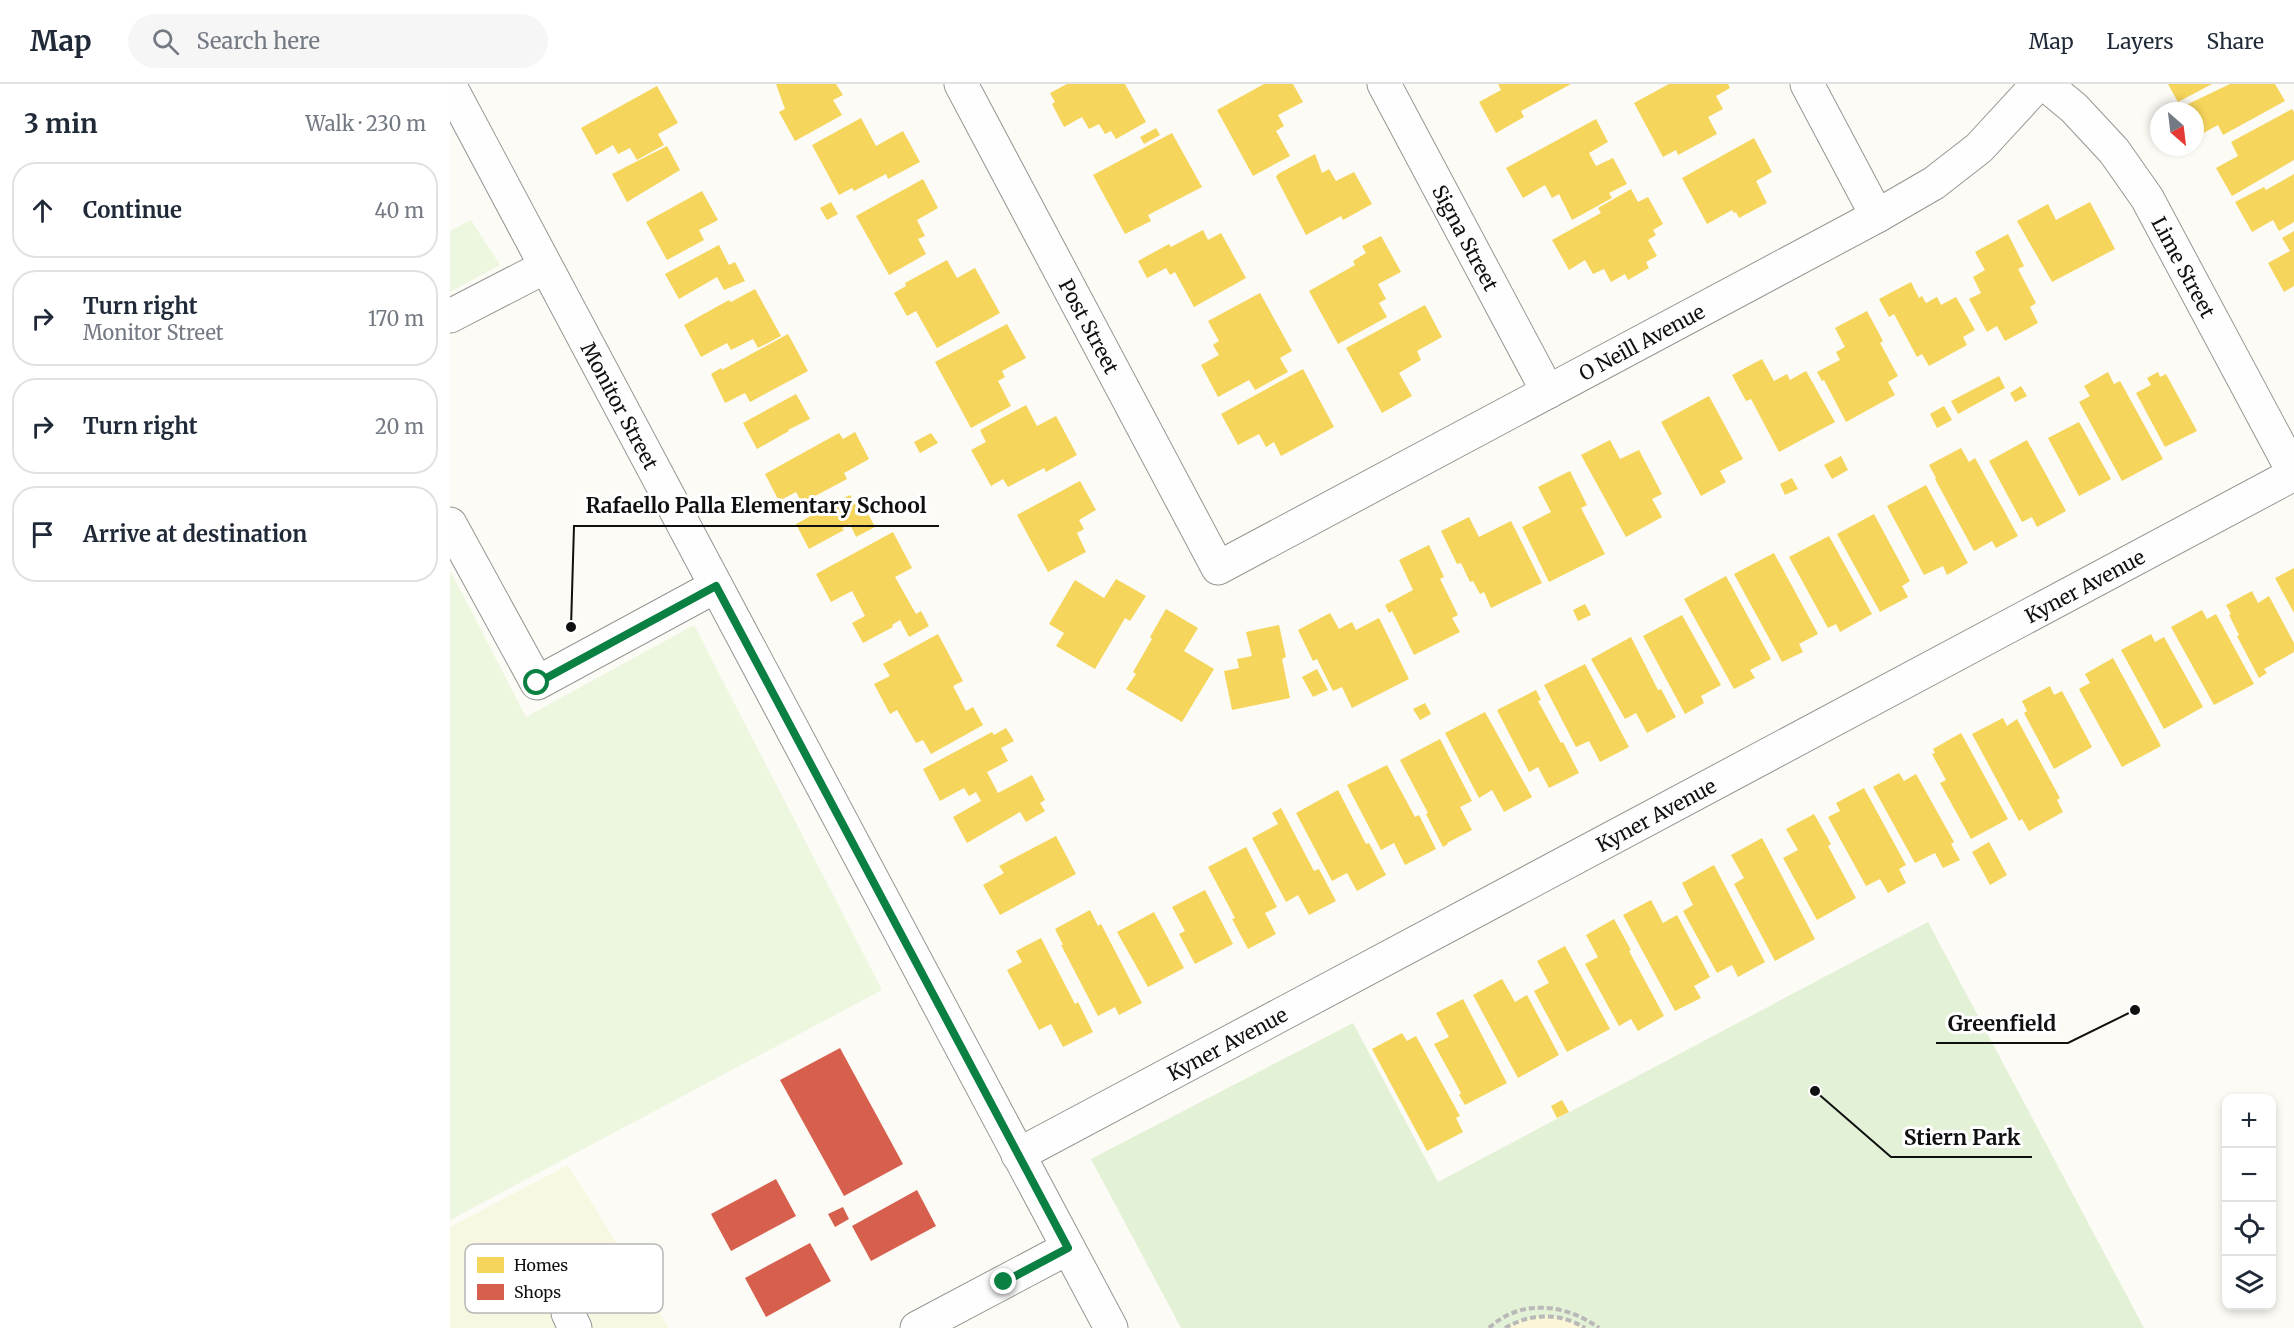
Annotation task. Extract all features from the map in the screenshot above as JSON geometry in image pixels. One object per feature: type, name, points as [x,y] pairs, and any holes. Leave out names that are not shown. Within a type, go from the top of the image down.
[{"type":"street","name":"Post Street","points":[[961,84],[1218,568]]},
{"type":"street","name":"Signa Street","points":[[1384,84],[1548,392]]},
{"type":"street","points":[[1807,84],[1877,216]]},
{"type":"street","name":"O Neill Avenue","points":[[1218,568],[1877,216],[1934,183],[1979,148],[2038,84]]},
{"type":"street","name":"Lime Street","points":[[2045,84],[2074,108],[2114,151],[2147,198],[2294,473]]},
{"type":"street","name":"Monitor Street","points":[[450,86],[1111,1328]]},
{"type":"street","points":[[450,316],[545,267]]},
{"type":"street","name":"Kyner Avenue","points":[[1018,1155],[2294,473]]},
{"type":"street","points":[[450,524],[537,683],[716,586]]},
{"type":"street","points":[[917,1328],[1068,1248]]},
{"type":"path","points":[[1489,1328],[1505,1317],[1536,1307],[1557,1309],[1578,1315],[1599,1328]]},
{"type":"path","points":[[1505,1328],[1520,1320],[1550,1316],[1569,1320],[1585,1328]]},
{"type":"green space","points":[[471,220],[500,265],[450,292],[450,231]]},
{"type":"green space","points":[[450,570],[526,717],[694,625],[882,990],[450,1220]]},
{"type":"green space","points":[[1928,922],[2144,1328],[1181,1328],[1091,1159],[1353,1023],[1438,1182]]},
{"type":"green space","points":[[568,1165],[617,1244],[465,1244],[465,1313],[660,1313],[669,1328],[450,1328],[450,1227]]},
{"type":"sand","points":[[1550,1315],[1569,1320],[1585,1328],[1505,1328],[1520,1320]]},
{"type":"building: Homes","points":[[776,84],[836,84],[843,95],[833,100],[842,115],[795,141],[779,112],[785,109]]},
{"type":"building: Homes","points":[[1067,84],[1125,84],[1146,122],[1116,139],[1111,131],[1105,134],[1099,124],[1089,129],[1082,117],[1064,127],[1052,104],[1055,102],[1050,93]]},
{"type":"building: Homes","points":[[1264,84],[1293,84],[1303,102],[1278,115],[1284,126],[1276,131],[1290,156],[1253,176],[1217,110]]},
{"type":"building: Homes","points":[[1498,84],[1571,84],[1521,111],[1524,117],[1496,133],[1479,102],[1501,90]]},
{"type":"building: Homes","points":[[1669,84],[1728,84],[1730,88],[1716,96],[1723,109],[1708,117],[1717,134],[1678,155],[1676,150],[1663,157],[1634,103]]},
{"type":"building: Homes","points":[[2168,84],[2212,84],[2178,102]]},
{"type":"building: Homes","points":[[2230,84],[2275,84],[2285,101],[2223,135],[2218,125],[2204,133],[2204,102],[2192,102]]},
{"type":"building: Homes","points":[[657,86],[678,123],[658,134],[664,145],[637,160],[630,148],[618,154],[613,145],[596,155],[581,128]]},
{"type":"building: Homes","points":[[2292,109],[2294,112],[2294,160],[2232,196],[2216,168],[2238,156],[2231,142]]},
{"type":"building: Homes","points":[[861,118],[876,146],[903,131],[920,162],[888,179],[886,174],[854,191],[852,188],[839,195],[812,145]]},
{"type":"building: Homes","points":[[1596,119],[1608,142],[1589,153],[1596,166],[1613,158],[1627,184],[1609,193],[1612,198],[1572,220],[1559,194],[1552,198],[1545,185],[1523,198],[1506,168]]},
{"type":"building: Homes","points":[[1156,128],[1160,135],[1144,144],[1140,137]]},
{"type":"building: Homes","points":[[1172,133],[1202,187],[1148,215],[1151,221],[1125,234],[1093,175]]},
{"type":"building: Homes","points":[[1754,138],[1772,172],[1756,181],[1767,203],[1739,218],[1732,210],[1707,224],[1682,178]]},
{"type":"building: Homes","points":[[667,146],[680,170],[627,202],[612,174]]},
{"type":"building: Homes","points":[[1315,154],[1322,173],[1329,169],[1336,181],[1354,172],[1372,204],[1343,220],[1341,216],[1306,235],[1276,177]]},
{"type":"building: Homes","points":[[2294,174],[2294,222],[2279,231],[2273,220],[2252,232],[2235,202],[2264,187],[2266,190]]},
{"type":"building: Homes","points":[[923,179],[938,208],[917,220],[925,236],[918,239],[926,254],[889,275],[856,216]]},
{"type":"building: Homes","points":[[1631,189],[1638,202],[1648,197],[1663,224],[1653,230],[1656,235],[1648,240],[1657,256],[1646,262],[1649,268],[1628,280],[1625,274],[1611,282],[1604,269],[1593,274],[1585,260],[1569,270],[1552,240],[1601,213],[1598,208]]},
{"type":"building: Homes","points":[[702,191],[718,220],[699,230],[704,240],[667,260],[646,222]]},
{"type":"building: Homes","points":[[831,202],[838,214],[827,220],[820,208]]},
{"type":"building: Homes","points":[[2090,202],[2115,249],[2052,282],[2017,221],[2048,204],[2056,220]]},
{"type":"building: Homes","points":[[1203,230],[1208,240],[1221,233],[1246,278],[1194,307],[1175,272],[1170,275],[1166,268],[1147,278],[1138,261],[1169,244],[1171,247]]},
{"type":"building: Homes","points":[[2294,231],[2294,286],[2284,292],[2268,263],[2290,251],[2282,238]]},
{"type":"building: Homes","points":[[2008,234],[2024,266],[2018,269],[2036,303],[2030,307],[2038,323],[2005,341],[1997,326],[1987,332],[1969,299],[1981,293],[1973,277],[1985,270],[1975,252]]},
{"type":"building: Homes","points":[[1381,236],[1401,272],[1378,284],[1386,299],[1379,303],[1387,317],[1338,344],[1309,291],[1355,265],[1353,261],[1366,253],[1362,246]]},
{"type":"building: Homes","points":[[719,245],[729,265],[735,262],[745,281],[724,290],[717,277],[679,299],[665,274]]},
{"type":"building: Homes","points":[[947,260],[957,278],[975,268],[1000,313],[937,348],[916,311],[907,316],[894,293],[906,286],[905,283]]},
{"type":"building: Homes","points":[[1911,282],[1919,298],[1922,296],[1926,303],[1937,297],[1941,305],[1956,297],[1975,330],[1963,337],[1967,345],[1929,366],[1922,354],[1917,357],[1894,314],[1889,317],[1879,299]]},
{"type":"building: Homes","points":[[755,289],[781,336],[758,348],[753,339],[731,350],[727,343],[701,357],[684,325],[729,300],[731,302]]},
{"type":"building: Homes","points":[[1260,293],[1292,351],[1280,358],[1288,372],[1255,390],[1249,380],[1218,397],[1201,365],[1219,355],[1213,345],[1219,341],[1208,321]]},
{"type":"building: Homes","points":[[1425,305],[1442,337],[1417,351],[1421,360],[1399,373],[1412,396],[1382,413],[1346,348]]},
{"type":"building: Homes","points":[[1867,311],[1883,341],[1880,343],[1898,376],[1888,382],[1895,395],[1846,422],[1824,380],[1822,381],[1817,372],[1840,360],[1836,352],[1845,347],[1835,328]]},
{"type":"building: Homes","points":[[1007,324],[1026,358],[1002,371],[1005,377],[998,381],[1011,406],[971,428],[935,362]]},
{"type":"building: Homes","points":[[788,334],[808,371],[750,402],[745,393],[725,403],[711,374]]},
{"type":"building: Homes","points":[[1762,359],[1774,381],[1787,374],[1790,380],[1806,371],[1835,422],[1779,452],[1751,399],[1746,401],[1732,375]]},
{"type":"building: Homes","points":[[1303,369],[1334,427],[1281,456],[1274,442],[1266,447],[1259,434],[1238,445],[1221,414]]},
{"type":"building: Homes","points":[[2108,372],[2114,384],[2120,381],[2163,459],[2122,481],[2079,402],[2090,396],[2084,386]]},
{"type":"building: Homes","points":[[2158,372],[2160,377],[2166,374],[2197,431],[2165,447],[2136,393],[2151,385],[2147,378]]},
{"type":"building: Homes","points":[[1999,376],[2005,388],[1958,414],[1951,401]]},
{"type":"building: Homes","points":[[2021,386],[2027,396],[2015,402],[2010,393]]},
{"type":"building: Homes","points":[[796,394],[810,419],[757,449],[743,423]]},
{"type":"building: Homes","points":[[1709,396],[1743,459],[1720,471],[1726,482],[1701,496],[1661,422]]},
{"type":"building: Homes","points":[[1026,405],[1037,426],[1056,416],[1077,455],[1046,472],[1044,468],[1008,487],[1003,479],[991,486],[971,450],[986,442],[980,430]]},
{"type":"building: Homes","points":[[1944,406],[1952,420],[1937,428],[1930,414]]},
{"type":"building: Homes","points":[[2079,422],[2111,479],[2079,496],[2048,438]]},
{"type":"building: Homes","points":[[855,432],[869,459],[844,473],[847,479],[802,503],[796,492],[779,501],[765,474],[839,433],[843,439]]},
{"type":"building: Homes","points":[[931,433],[938,443],[920,453],[914,442]]},
{"type":"building: Homes","points":[[1610,440],[1620,459],[1639,450],[1662,494],[1652,499],[1662,517],[1626,537],[1581,455]]},
{"type":"building: Homes","points":[[2027,440],[2066,511],[2037,527],[2032,517],[2022,522],[1989,461]]},
{"type":"building: Homes","points":[[1961,448],[1969,462],[1975,458],[2018,536],[1996,548],[1992,541],[1974,551],[1929,465]]},
{"type":"building: Homes","points":[[1841,456],[1848,470],[1832,479],[1824,465]]},
{"type":"building: Homes","points":[[1570,471],[1587,505],[1581,508],[1605,554],[1549,582],[1522,527],[1551,512],[1538,487]]},
{"type":"building: Homes","points":[[1792,478],[1798,489],[1785,495],[1780,484]]},
{"type":"building: Homes","points":[[1080,481],[1096,510],[1079,520],[1084,529],[1077,533],[1086,552],[1048,572],[1017,515]]},
{"type":"building: Homes","points":[[1926,485],[1968,563],[1947,575],[1943,566],[1924,575],[1887,506]]},
{"type":"building: Homes","points":[[850,495],[860,513],[866,510],[875,527],[856,537],[850,524],[842,528],[844,530],[809,549],[796,524]]},
{"type":"building: Homes","points":[[1874,514],[1910,581],[1902,586],[1908,597],[1880,612],[1837,534]]},
{"type":"building: Homes","points":[[1469,517],[1479,537],[1511,521],[1542,583],[1491,608],[1484,592],[1480,594],[1473,581],[1470,582],[1461,563],[1457,564],[1441,531]]},
{"type":"building: Homes","points":[[893,532],[912,568],[895,577],[916,614],[921,611],[929,626],[909,637],[900,620],[892,625],[893,627],[863,643],[852,623],[865,616],[852,591],[831,602],[816,574]]},
{"type":"building: Homes","points":[[1829,536],[1872,614],[1840,632],[1836,624],[1828,628],[1789,557]]},
{"type":"building: Homes","points":[[1429,545],[1444,577],[1440,579],[1458,615],[1452,618],[1460,632],[1414,655],[1392,611],[1389,613],[1385,605],[1413,590],[1399,560]]},
{"type":"building: Homes","points":[[1774,553],[1818,634],[1799,644],[1803,652],[1782,662],[1734,574]]},
{"type":"building: Homes","points":[[2294,568],[2294,613],[2275,578]]},
{"type":"building: Homes","points":[[1726,576],[1771,659],[1750,670],[1755,678],[1734,689],[1684,599]]},
{"type":"building: Homes","points":[[1116,579],[1146,596],[1130,621],[1125,618],[1095,669],[1056,646],[1064,633],[1049,624],[1075,580],[1104,598]]},
{"type":"building: Homes","points":[[2252,591],[2258,603],[2269,596],[2294,643],[2294,652],[2264,669],[2267,673],[2259,678],[2237,636],[2239,635],[2226,605]]},
{"type":"building: Homes","points":[[1585,604],[1591,615],[1578,621],[1573,610]]},
{"type":"building: Homes","points":[[1166,609],[1198,628],[1184,651],[1214,669],[1182,722],[1126,689],[1136,674],[1133,672]]},
{"type":"building: Homes","points":[[2202,610],[2207,619],[2216,614],[2254,684],[2214,705],[2171,627]]},
{"type":"building: Homes","points":[[1330,613],[1339,629],[1352,622],[1356,630],[1379,618],[1409,679],[1352,708],[1342,687],[1333,691],[1317,659],[1313,661],[1298,630]]},
{"type":"building: Homes","points":[[1682,615],[1721,685],[1701,696],[1704,703],[1685,714],[1643,636]]},
{"type":"building: Homes","points":[[1279,625],[1286,657],[1282,659],[1290,698],[1232,710],[1224,671],[1239,668],[1237,659],[1252,656],[1246,632]]},
{"type":"building: Homes","points":[[938,634],[963,681],[953,686],[966,711],[973,707],[983,725],[931,754],[923,740],[916,743],[897,710],[890,714],[874,684],[890,676],[883,664]]},
{"type":"building: Homes","points":[[2151,634],[2155,642],[2164,637],[2203,707],[2164,729],[2121,650]]},
{"type":"building: Homes","points":[[1631,637],[1658,690],[1661,689],[1676,717],[1647,733],[1636,713],[1625,719],[1591,659]]},
{"type":"building: Homes","points":[[2113,658],[2161,746],[2122,767],[2079,689],[2090,683],[2085,674]]},
{"type":"building: Homes","points":[[1585,664],[1629,747],[1600,762],[1589,741],[1576,747],[1544,685]]},
{"type":"building: Homes","points":[[1317,669],[1328,690],[1313,697],[1302,677]]},
{"type":"building: Homes","points":[[2050,686],[2054,695],[2062,691],[2092,747],[2054,769],[2024,713],[2027,711],[2022,701]]},
{"type":"building: Homes","points":[[1536,690],[1541,700],[1538,701],[1579,773],[1549,788],[1538,767],[1529,772],[1497,710]]},
{"type":"building: Homes","points":[[1425,703],[1431,714],[1420,720],[1413,709]]},
{"type":"building: Homes","points":[[1485,712],[1532,797],[1504,812],[1492,790],[1479,798],[1445,733]]},
{"type":"building: Homes","points":[[2003,718],[2007,726],[2017,719],[2060,798],[2057,800],[2063,812],[2029,831],[2022,819],[2019,821],[1972,734]]},
{"type":"building: Homes","points":[[1006,728],[1014,741],[1001,748],[1008,761],[987,772],[998,793],[1032,775],[1045,800],[1040,803],[1045,811],[1026,822],[1020,812],[967,843],[953,817],[981,801],[976,792],[969,796],[964,788],[940,801],[923,769],[992,732],[994,735]]},
{"type":"building: Homes","points":[[1961,733],[2008,819],[1971,839],[1940,783],[1946,780],[1932,754],[1935,753],[1933,749]]},
{"type":"building: Homes","points":[[1440,739],[1472,801],[1460,807],[1472,830],[1443,847],[1400,760]]},
{"type":"building: Homes","points":[[1387,765],[1415,817],[1419,815],[1436,849],[1405,865],[1394,843],[1381,850],[1347,785]]},
{"type":"building: Homes","points":[[1899,773],[1904,781],[1916,774],[1954,842],[1951,844],[1960,860],[1943,868],[1935,853],[1915,863],[1873,787]]},
{"type":"building: Homes","points":[[1864,788],[1906,865],[1899,869],[1906,883],[1888,893],[1880,879],[1866,886],[1828,817],[1840,811],[1836,803]]},
{"type":"building: Homes","points":[[1338,790],[1366,844],[1369,843],[1386,875],[1357,891],[1347,873],[1332,881],[1296,813]]},
{"type":"building: Homes","points":[[1281,808],[1314,871],[1319,869],[1336,901],[1309,915],[1298,895],[1286,902],[1252,838],[1278,824],[1272,813]]},
{"type":"building: Homes","points":[[1814,814],[1856,898],[1817,920],[1783,858],[1798,850],[1786,829]]},
{"type":"building: Homes","points":[[1056,836],[1076,874],[1000,915],[983,885],[1004,873],[999,866]]},
{"type":"building: Homes","points":[[1762,838],[1815,939],[1775,961],[1734,884],[1744,878],[1731,855]]},
{"type":"building: Homes","points":[[1989,842],[2007,875],[1990,885],[1972,852]]},
{"type":"building: Homes","points":[[1246,847],[1277,907],[1265,913],[1276,934],[1248,949],[1232,919],[1235,918],[1208,867]]},
{"type":"building: Homes","points":[[1714,865],[1765,962],[1738,977],[1732,965],[1717,973],[1683,911],[1693,905],[1682,883]]},
{"type":"building: Homes","points":[[1205,890],[1233,944],[1195,964],[1179,934],[1185,931],[1172,907]]},
{"type":"building: Homes","points":[[1651,900],[1663,923],[1677,915],[1710,977],[1694,986],[1701,998],[1675,1011],[1623,915]]},
{"type":"building: Homes","points":[[1090,910],[1098,926],[1101,924],[1142,1003],[1119,1015],[1115,1007],[1098,1016],[1055,929]]},
{"type":"building: Homes","points":[[1154,912],[1184,968],[1148,987],[1117,932]]},
{"type":"building: Homes","points":[[1614,919],[1664,1016],[1638,1031],[1631,1019],[1619,1026],[1585,964],[1598,957],[1586,935]]},
{"type":"building: Homes","points":[[1041,938],[1075,1004],[1078,1002],[1093,1032],[1063,1047],[1051,1024],[1039,1030],[1007,970],[1022,962],[1016,951]]},
{"type":"building: Homes","points":[[1565,946],[1610,1029],[1567,1052],[1534,991],[1549,983],[1537,961]]},
{"type":"building: Homes","points":[[1502,979],[1515,1002],[1527,995],[1559,1055],[1518,1078],[1473,995]]},
{"type":"building: Homes","points":[[1463,999],[1507,1083],[1465,1105],[1459,1095],[1461,1093],[1434,1044],[1449,1037],[1436,1013]]},
{"type":"building: Homes","points":[[1402,1033],[1407,1041],[1416,1036],[1460,1116],[1456,1118],[1463,1132],[1427,1151],[1372,1049]]},
{"type":"building: Homes","points":[[1562,1100],[1569,1112],[1557,1118],[1551,1106]]},
{"type":"building: Shops","points":[[840,1048],[903,1164],[844,1196],[780,1080]]},
{"type":"building: Shops","points":[[776,1179],[796,1216],[731,1251],[711,1214]]},
{"type":"building: Shops","points":[[917,1190],[936,1226],[871,1261],[852,1226]]},
{"type":"building: Shops","points":[[843,1207],[849,1219],[835,1227],[828,1214]]},
{"type":"building: Shops","points":[[810,1243],[831,1281],[766,1317],[745,1278]]},
{"type":"place","name":"Rafaello Palla Elementary School","points":[[571,627]]},
{"type":"place","name":"Greenfield","points":[[2135,1010]]},
{"type":"place","name":"Stiern Park","points":[[1815,1091]]},
{"type":"route","points":[[537,683],[716,586],[1068,1248],[1004,1282]]}]
